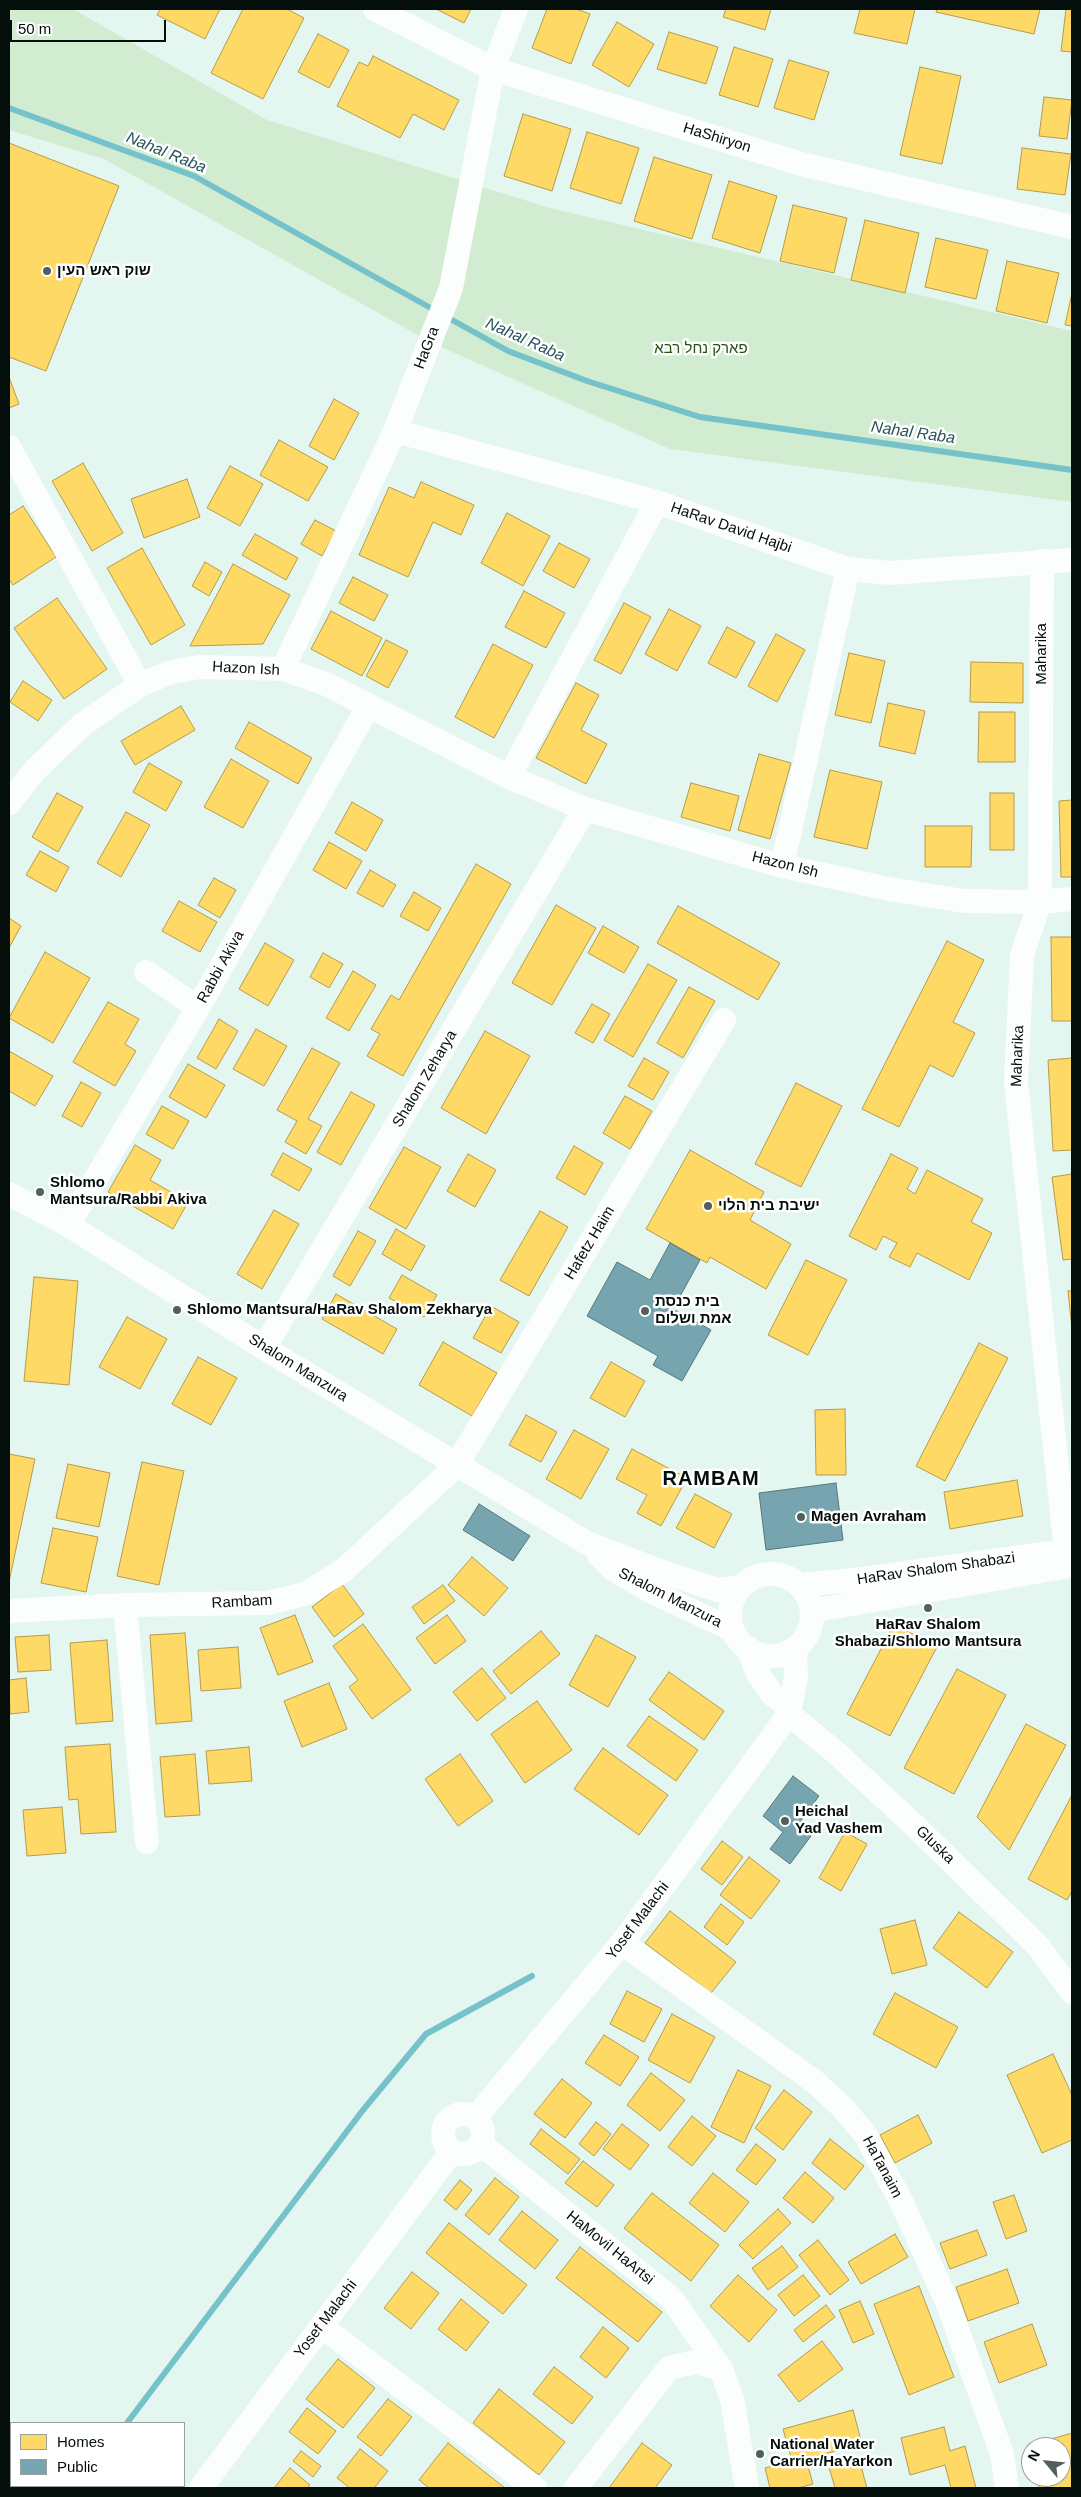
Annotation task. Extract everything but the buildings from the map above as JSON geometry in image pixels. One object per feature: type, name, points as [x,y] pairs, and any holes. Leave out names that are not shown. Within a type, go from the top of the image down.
[{"type":"street","name":"HaShiryon","points":[[375,9],[493,69],[801,164],[1072,228]]},
{"type":"street","name":"HaGra","points":[[283,670],[395,432],[451,288],[493,69],[516,9]]},
{"type":"street","name":"HaRav David Hajbi","points":[[395,432],[657,502],[848,569],[890,573],[1072,560]]},
{"type":"street","points":[[9,447],[140,685]]},
{"type":"street","points":[[509,777],[657,502]]},
{"type":"street","name":"Maharika","points":[[1042,561],[1040,902],[1022,955],[1016,1083],[1070,1555]]},
{"type":"street","points":[[782,866],[848,569]]},
{"type":"street","name":"Hazon Ish","points":[[9,803],[36,769],[83,724],[140,685],[171,672],[199,667],[283,670],[326,684],[509,777],[585,809],[782,866],[889,889],[964,901],[1040,902],[1072,899]]},
{"type":"street","name":"Rabbi Akiva","points":[[68,1225],[198,1008],[368,706]]},
{"type":"street","name":"Shalom Zeharya","points":[[264,1348],[585,809]]},
{"type":"street","points":[[146,972],[198,1008]]},
{"type":"street","name":"Hafetz Haim","points":[[456,1466],[724,1020]]},
{"type":"street","name":"Shalom Manzura","points":[[9,1194],[68,1225],[456,1466],[587,1543],[665,1574],[718,1590],[741,1587]]},
{"type":"street","name":"Rambam","points":[[9,1611],[125,1605],[268,1603],[305,1594],[344,1570],[456,1466]]},
{"type":"street","name":"Shalom Manzura","points":[[587,1543],[614,1570],[650,1591],[733,1630]]},
{"type":"street","name":"HaRav Shalom Shabazi","points":[[799,1585],[1070,1555]]},
{"type":"street","name":"HaRav Shalom Shabazi","points":[[812,1611],[1070,1555]]},
{"type":"street","points":[[774,1574],[792,1579],[799,1585],[810,1602],[812,1611],[810,1629],[795,1648],[782,1654],[767,1656],[753,1652],[741,1642],[733,1630],[730,1615],[733,1600],[741,1587],[756,1577],[774,1574]]},
{"type":"street","points":[[125,1605],[147,1842]]},
{"type":"street","name":"Gluska","points":[[748,1648],[757,1672],[771,1693],[1038,1946],[1072,1992]]},
{"type":"street","points":[[789,1711],[796,1676],[795,1648]]},
{"type":"street","name":"Yosef Malachi","points":[[475,2118],[622,1943],[789,1711]]},
{"type":"street","name":"HaTanaim","points":[[622,1943],[815,2082],[843,2108],[865,2134],[900,2199],[948,2304],[1002,2454],[1007,2488]]},
{"type":"street","points":[[462,2115],[475,2118],[483,2131],[481,2144],[472,2153],[465,2154],[452,2151],[444,2138],[446,2124],[455,2116],[462,2115]]},
{"type":"street","name":"HaMovil HaArtsi","points":[[481,2144],[671,2298],[721,2369],[732,2399],[747,2488]]},
{"type":"street","name":"Yosef Malachi","points":[[201,2488],[452,2151]]},
{"type":"street","points":[[321,2326],[535,2488]]},
{"type":"street","points":[[576,2488],[669,2368],[695,2362],[721,2369]]},
{"type":"green space","name":"פארק נחל רבא","points":[[9,9],[73,9],[267,120],[550,208],[1072,331],[1072,502],[670,449],[430,342],[104,159],[9,130]]},
{"type":"waterway","name":"Nahal Raba","points":[[9,108],[194,176],[436,311]]},
{"type":"waterway","name":"Nahal Raba","points":[[445,316],[508,351],[587,381],[700,417],[1072,470]]},
{"type":"waterway","points":[[128,2422],[363,2110],[426,2034],[532,1976]]},
{"type":"place","name":"שוק ראש העין","points":[[47,271]]},
{"type":"place","name":"Shlomo Mantsura/Rabbi Akiva","points":[[40,1192]]},
{"type":"place","name":"ישיבת בית הלוי","points":[[708,1206]]},
{"type":"place","name":"Shlomo Mantsura/HaRav Shalom Zekharya","points":[[177,1310]]},
{"type":"place","name":"בית כנסת אמת ושלום","points":[[645,1311]]},
{"type":"place","name":"Magen Avraham","points":[[801,1517]]},
{"type":"place","name":"HaRav Shalom Shabazi/Shlomo Mantsura","points":[[928,1608]]},
{"type":"place","name":"Heichal Yad Vashem","points":[[785,1821]]},
{"type":"place","name":"National Water Carrier/HaYarkon","points":[[760,2454]]},
{"type":"district","name":"RAMBAM","points":[[711,1479]]}]
